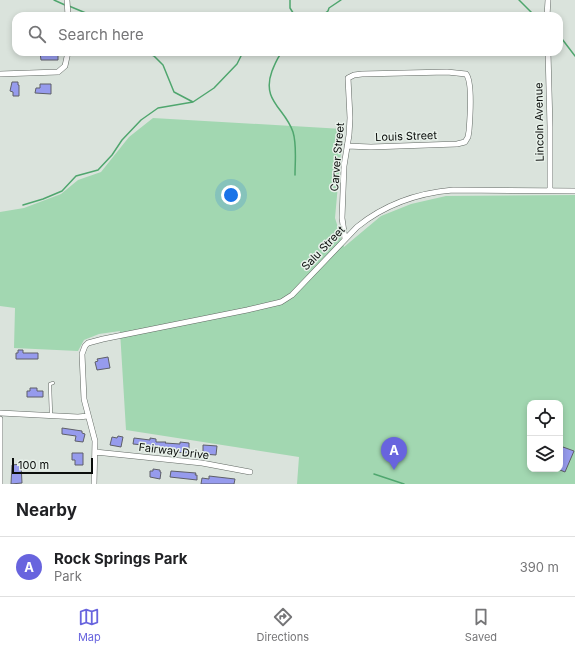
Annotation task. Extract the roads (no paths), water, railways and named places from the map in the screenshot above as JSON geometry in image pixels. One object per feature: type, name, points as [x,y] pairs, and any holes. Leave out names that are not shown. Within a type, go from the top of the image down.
[{"type":"street","points":[[67,0],[68,12]]},
{"type":"street","points":[[547,12],[548,0]]},
{"type":"street","points":[[0,74],[54,73],[61,71],[65,66],[67,56]]},
{"type":"street","name":"Lincoln Avenue","points":[[548,56],[550,191]]},
{"type":"street","name":"Carver Street","points":[[345,239],[342,218],[344,166],[348,146],[350,118],[348,80],[350,77],[362,74],[383,73],[447,72],[466,74],[469,79],[470,112],[468,137],[464,142]]},
{"type":"street","name":"Louis Street","points":[[348,146],[410,146],[457,144],[464,142]]},
{"type":"street","name":"Salu Street","points":[[88,416],[84,399],[81,361],[83,349],[88,343],[281,302],[292,294],[345,239],[365,221],[379,212],[405,200],[426,194],[453,190],[575,190]]},
{"type":"street","points":[[0,414],[88,416],[93,432],[95,452],[94,484]]},
{"type":"street","points":[[0,419],[0,484]]},
{"type":"street","name":"Fairway Drive","points":[[95,452],[202,463],[250,472]]},
{"type":"lane","points":[[51,416],[50,384],[53,383]]},
{"type":"waterway","points":[[54,0],[65,5]]},
{"type":"waterway","points":[[290,0],[290,8],[292,12]]},
{"type":"waterway","points":[[327,12],[329,8],[341,0]]},
{"type":"waterway","points":[[519,0],[531,12]]},
{"type":"waterway","points":[[69,6],[83,12]]},
{"type":"waterway","points":[[563,40],[575,56]]},
{"type":"waterway","points":[[154,56],[163,65],[174,92],[193,102]]},
{"type":"waterway","points":[[23,205],[62,191],[76,176],[98,170],[112,155],[122,140],[141,120],[158,108],[193,102],[214,88],[237,64],[241,56]]},
{"type":"waterway","points":[[279,56],[269,81],[270,90],[275,104],[285,117],[293,132],[295,148],[295,175]]},
{"type":"waterway","points":[[374,474],[404,484]]},
{"type":"place","name":"Rock Springs Park","points":[[394,470]]}]
